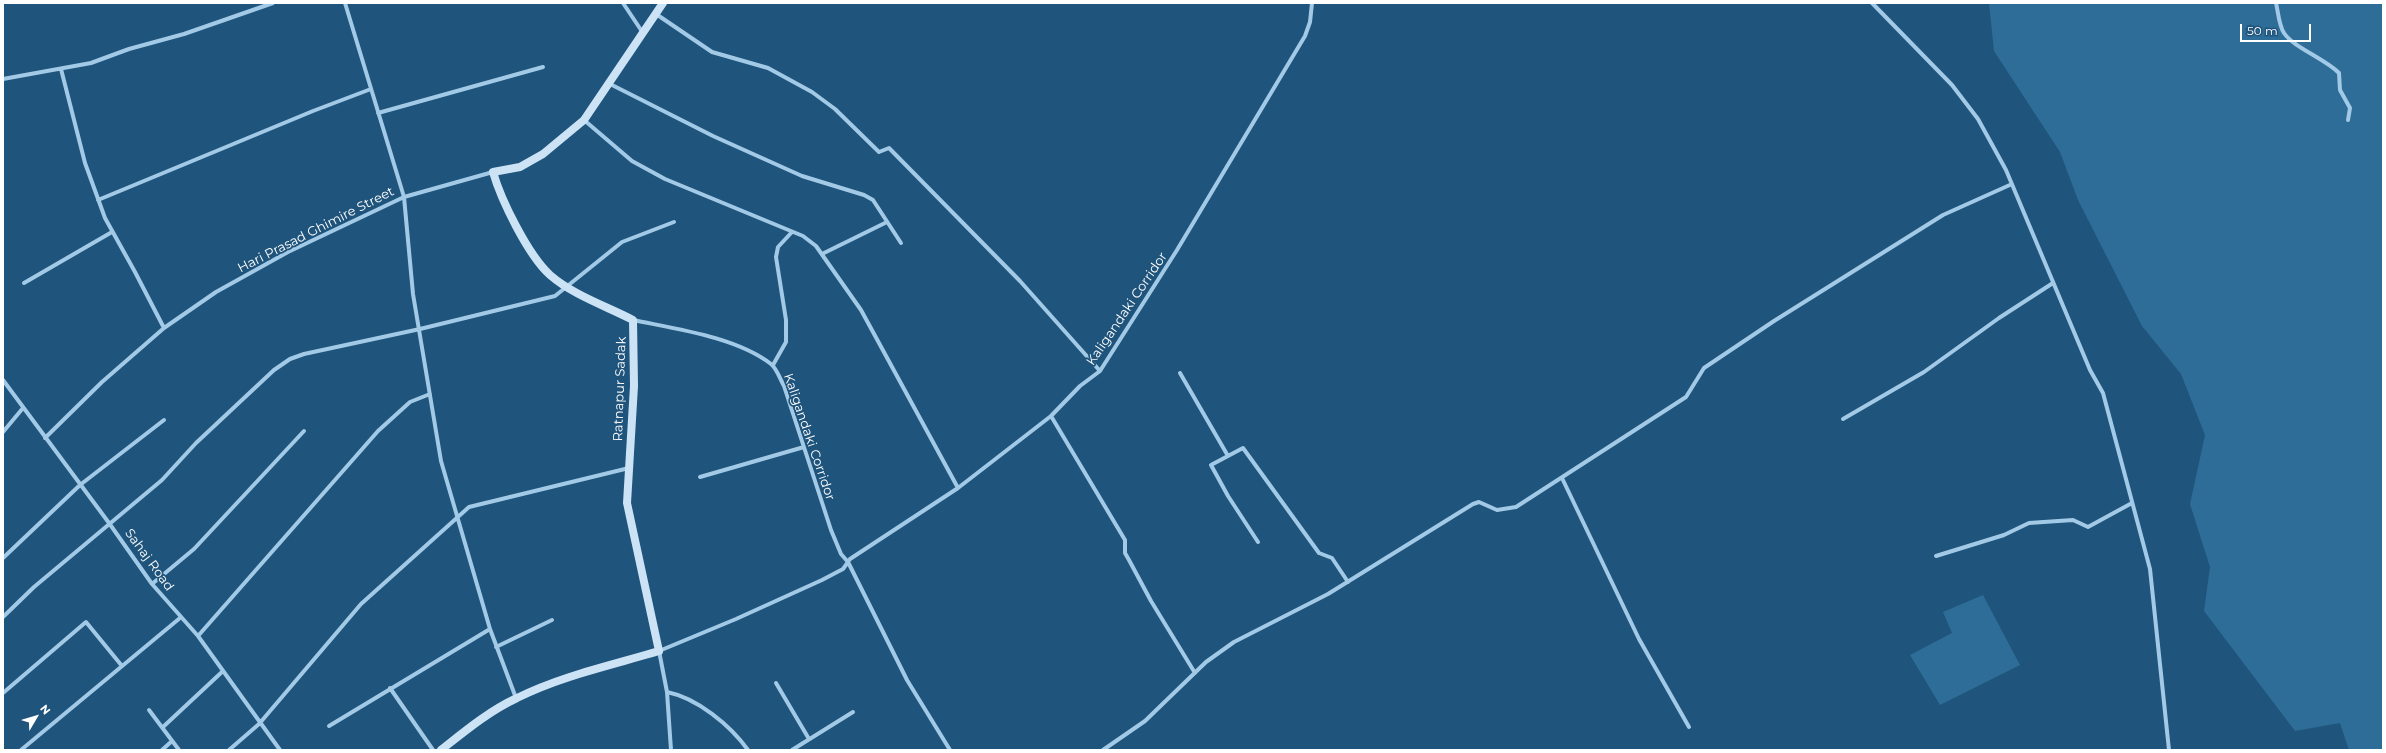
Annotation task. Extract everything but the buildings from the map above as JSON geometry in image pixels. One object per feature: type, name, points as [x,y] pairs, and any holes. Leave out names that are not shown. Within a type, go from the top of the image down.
[{"type":"main road","points":[[493,172],[520,167],[543,154],[584,120],[610,84],[663,3]]},
{"type":"main road","name":"Ratnapur Sadak","points":[[493,172],[499,193],[538,261],[550,275],[568,287],[633,320],[634,386],[627,503],[659,651]]},
{"type":"main road","points":[[441,750],[471,727],[516,698],[542,687],[659,651]]},
{"type":"street","points":[[3,79],[91,63],[129,49],[184,34],[273,3]]},
{"type":"street","name":"Hari Prasad Ghimire Street","points":[[45,438],[97,386],[164,328],[204,300],[288,252],[404,197],[345,3]]},
{"type":"street","points":[[623,3],[644,33]]},
{"type":"street","name":"Kaligandaki Corridor","points":[[848,562],[958,488],[1051,416],[1080,386],[1100,371],[1178,250],[1304,36],[1310,22],[1312,3]]},
{"type":"street","points":[[1872,3],[1967,103],[1978,119],[2012,184],[2090,370],[2103,393],[2150,569],[2169,750]]},
{"type":"street","points":[[2276,3],[2283,33],[2298,46],[2328,62],[2339,73],[2340,90],[2350,108],[2348,120]]},
{"type":"street","points":[[656,14],[712,52],[768,68],[812,92],[835,109],[879,152],[889,148],[1020,281],[1100,371]]},
{"type":"street","points":[[378,113],[543,67]]},
{"type":"street","points":[[61,69],[82,150],[98,200],[112,232],[136,272],[164,328]]},
{"type":"street","points":[[610,84],[713,136],[802,176],[864,194],[873,200],[901,243]]},
{"type":"street","points":[[98,200],[371,88]]},
{"type":"street","points":[[584,120],[632,161],[666,179],[803,236],[816,246],[861,310],[958,488]]},
{"type":"street","points":[[493,172],[404,197],[413,294],[441,461],[456,518],[496,648],[516,698]]},
{"type":"street","points":[[1102,750],[1161,707],[1195,673],[1234,642],[1348,582],[1473,504],[1479,502],[1497,510],[1516,507],[1686,397],[1704,368],[1774,321],[1943,214],[2012,184]]},
{"type":"street","points":[[3,617],[34,587],[162,480],[196,443],[274,370],[290,359],[304,354],[420,329],[555,296],[622,242],[674,222]]},
{"type":"street","points":[[822,254],[887,222]]},
{"type":"street","points":[[24,283],[112,232]]},
{"type":"street","points":[[773,365],[786,342],[786,320],[776,257],[778,247],[792,232]]},
{"type":"street","points":[[1843,419],[1924,372],[2000,318],[2053,283]]},
{"type":"street","name":"Kaligandaki Corridor","points":[[633,320],[709,337],[748,351],[773,365],[784,386],[831,530],[842,554],[848,562],[907,680],[950,750]]},
{"type":"street","points":[[1180,373],[1228,456]]},
{"type":"street","name":"Sahaj Road","points":[[3,380],[80,485],[110,523],[152,584],[180,618],[198,636],[280,750]]},
{"type":"street","points":[[198,636],[378,431],[410,402],[430,394]]},
{"type":"street","points":[[3,432],[23,408]]},
{"type":"street","points":[[1051,416],[1125,540],[1125,553],[1151,601],[1195,673]]},
{"type":"street","points":[[3,558],[80,485],[164,420]]},
{"type":"street","points":[[152,584],[194,549],[304,431]]},
{"type":"street","points":[[700,477],[804,447]]},
{"type":"street","points":[[1258,542],[1228,496],[1211,465],[1243,448],[1319,553],[1332,558],[1348,582]]},
{"type":"street","points":[[229,750],[260,724],[361,604],[469,507],[628,468]]},
{"type":"street","points":[[1562,478],[1639,639],[1689,727]]},
{"type":"street","points":[[1936,556],[2004,535],[2029,523],[2072,520],[2088,527],[2132,503]]},
{"type":"street","points":[[671,750],[667,692],[659,651],[736,619],[822,580],[843,569],[848,562]]},
{"type":"street","points":[[21,750],[180,618]]},
{"type":"street","points":[[496,648],[552,620]]},
{"type":"street","points":[[3,693],[86,622],[122,666]]},
{"type":"street","points":[[330,726],[390,688],[490,629]]},
{"type":"street","points":[[163,727],[223,671]]},
{"type":"street","points":[[776,683],[809,739]]},
{"type":"street","points":[[390,688],[433,750]]},
{"type":"street","points":[[667,692],[678,694],[698,705],[748,750]]},
{"type":"street","points":[[149,710],[179,750]]},
{"type":"street","points":[[792,750],[853,712]]},
{"type":"street","points":[[162,750],[172,741]]},
{"type":"shaded area","points":[[1989,3],[2383,3],[2383,750],[2349,750],[2340,723],[2295,731],[2204,611],[2210,567],[2190,504],[2205,435],[2181,374],[2142,326],[2078,200],[2060,152],[1994,51]]},
{"type":"shaded area","points":[[1983,595],[2020,665],[1940,705],[1910,655],[1952,633],[1943,612]]}]
